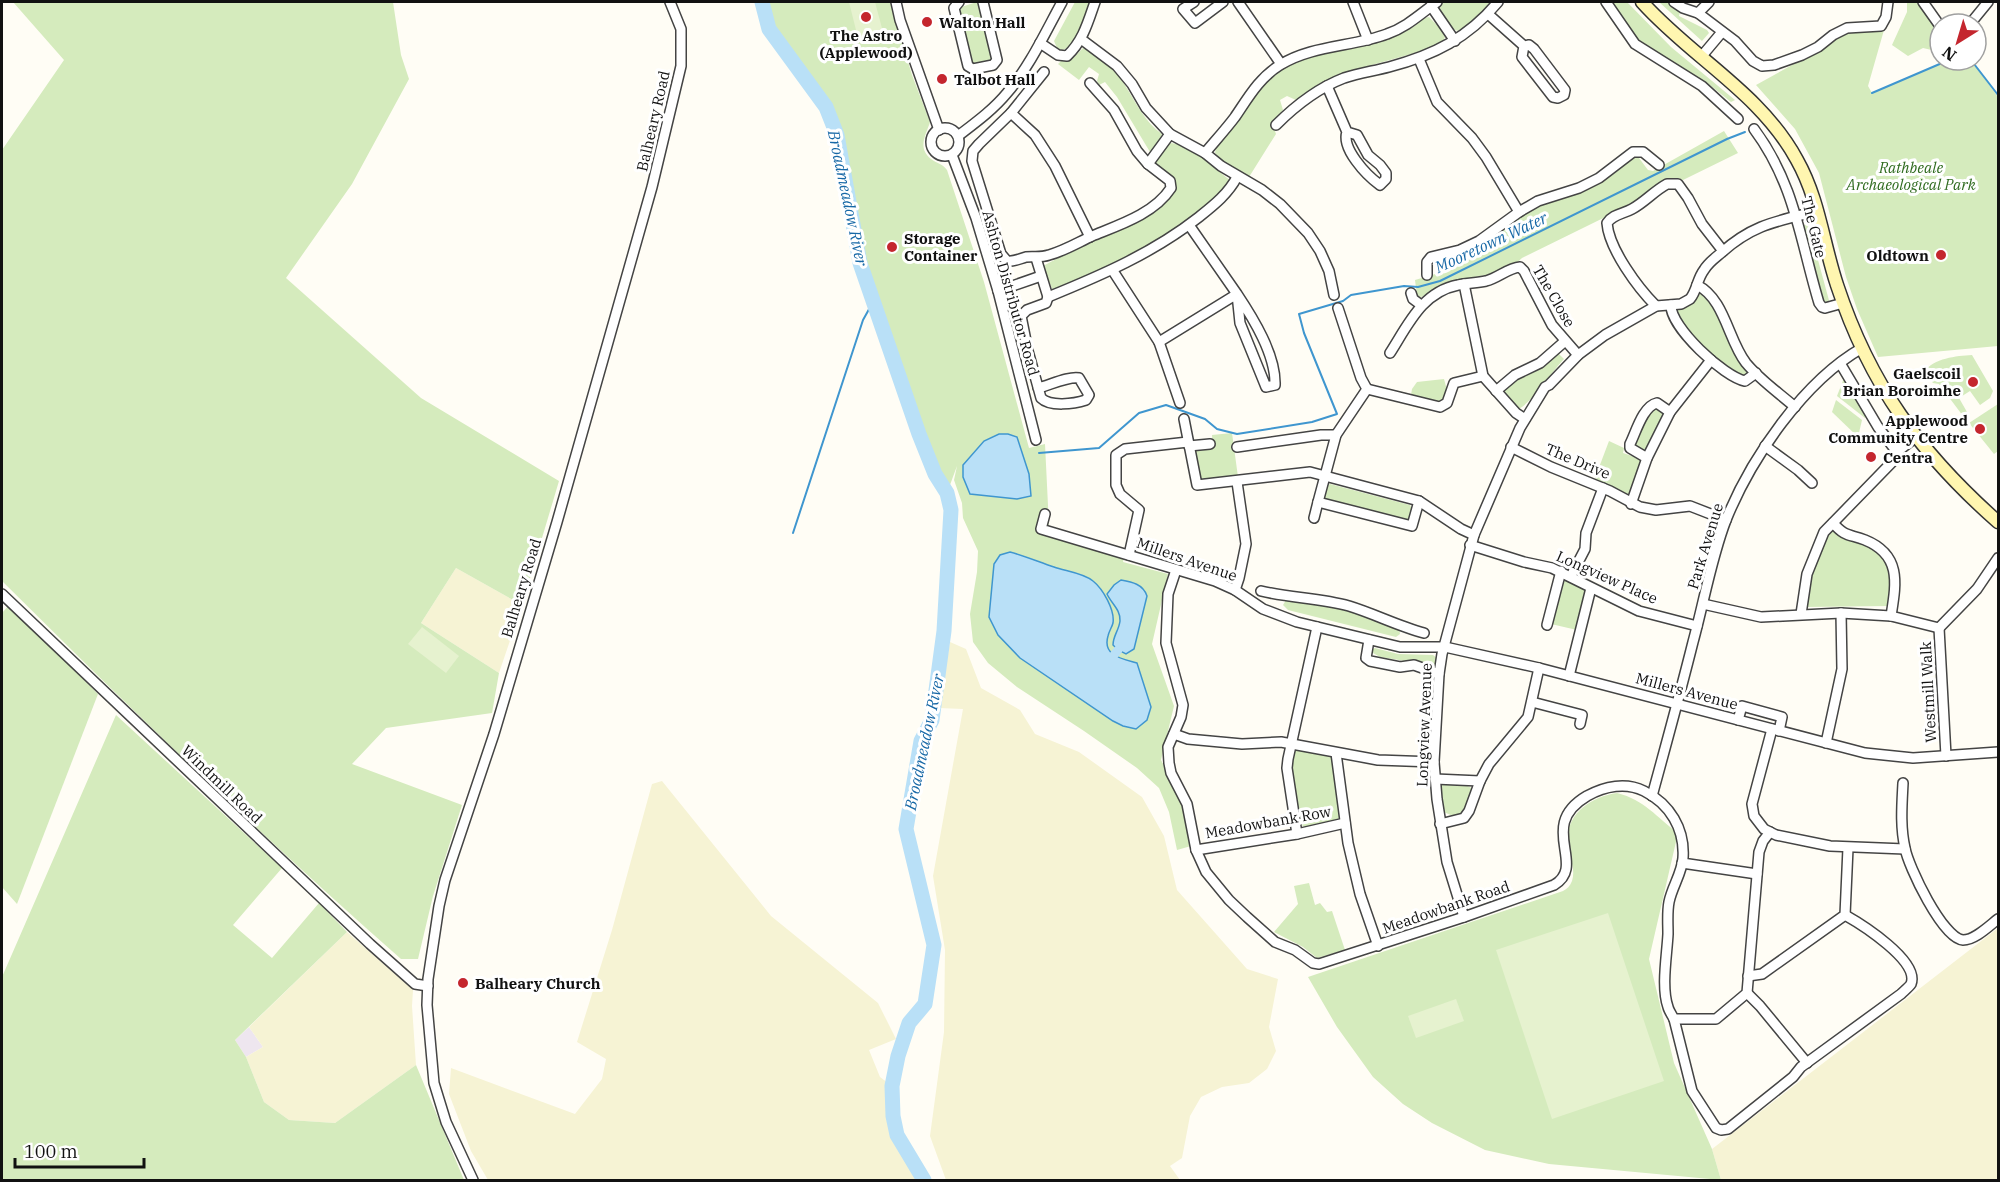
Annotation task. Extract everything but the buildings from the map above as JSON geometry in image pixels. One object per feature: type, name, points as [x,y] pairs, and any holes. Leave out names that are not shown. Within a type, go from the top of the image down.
[{"type":"street","name":"Balheary Road","points":[[473,1180],[446,1122],[434,1083],[426,1005],[445,880],[494,734],[652,187],[681,66],[681,29],[670,2]]},
{"type":"street","points":[[896,2],[900,20],[939,130]]},
{"type":"street","points":[[959,2],[954,8],[968,66],[973,69],[993,65],[997,60],[983,2]]},
{"type":"street","points":[[958,136],[985,115],[1006,94],[1040,43],[1062,2]]},
{"type":"street","points":[[1040,43],[1058,55],[1067,56],[1076,48],[1081,39],[1095,2]]},
{"type":"street","points":[[1194,2],[1183,9],[1195,23],[1222,2]]},
{"type":"street","points":[[1238,2],[1281,64]]},
{"type":"street","points":[[1353,2],[1368,40]]},
{"type":"street","points":[[1276,125],[1292,108],[1327,86],[1357,74],[1419,59],[1438,51],[1455,41],[1488,14],[1498,2]]},
{"type":"street","points":[[1606,2],[1635,44],[1702,86],[1738,118]]},
{"type":"street","points":[[1642,2],[1756,104],[1797,158],[1818,212],[1843,303],[1862,348],[1887,394],[1916,438],[1948,476],[1998,522]]},
{"type":"street","points":[[1674,2],[1698,13],[1735,41],[1753,61],[1762,66],[1774,65],[1818,47],[1833,35],[1847,28],[1881,26],[1886,17],[1888,2]]},
{"type":"street","points":[[1698,13],[1709,2]]},
{"type":"street","points":[[1205,153],[1255,87],[1281,64],[1304,55],[1368,40],[1407,26],[1434,4],[1455,41]]},
{"type":"street","points":[[1488,14],[1524,46],[1529,45],[1534,49],[1565,90],[1564,95],[1558,98],[1553,97],[1522,57],[1524,46]]},
{"type":"street","points":[[1701,57],[1722,32]]},
{"type":"street","points":[[1081,39],[1118,66],[1146,108],[1170,134],[1205,153],[1237,177],[1262,190],[1280,204],[1308,233],[1325,261],[1334,295]]},
{"type":"street","points":[[1419,59],[1437,102],[1472,138],[1519,212]]},
{"type":"street","points":[[1044,72],[1011,113],[973,151],[972,161],[1004,259],[1012,261],[1062,251],[1129,220],[1158,202],[1171,188],[1170,182],[1148,164],[1131,142],[1114,110],[1090,83]]},
{"type":"street","points":[[1327,86],[1347,132],[1344,139],[1347,148],[1372,179],[1380,185],[1384,183],[1386,173],[1368,155],[1357,135],[1347,132]]},
{"type":"street","points":[[1285,100],[1292,108]]},
{"type":"street","points":[[1011,113],[1035,135],[1055,166],[1090,237]]},
{"type":"street","points":[[948,129],[958,136],[958,148],[952,154],[944,156],[933,149],[933,136],[939,130],[948,129]]},
{"type":"street","points":[[1148,164],[1170,134]]},
{"type":"street","name":"The Gate","points":[[1755,136],[1787,187],[1821,307],[1826,308],[1843,303]]},
{"type":"street","points":[[1427,275],[1427,260],[1431,257],[1460,250],[1479,241],[1538,201],[1579,188],[1599,177],[1633,152],[1643,152],[1659,165]]},
{"type":"street","name":"Ashton Distributor Road","points":[[952,154],[976,218],[998,291],[1036,440]]},
{"type":"street","points":[[1048,297],[1113,271],[1168,240],[1231,188],[1237,177]]},
{"type":"street","points":[[1656,306],[1636,281],[1616,248],[1607,223],[1613,216],[1631,210],[1667,184],[1678,184],[1702,224],[1724,251]]},
{"type":"street","points":[[1511,447],[1545,387],[1578,356],[1605,335],[1656,306],[1681,304],[1690,299],[1703,271],[1739,238],[1764,224],[1818,212]]},
{"type":"street","points":[[1189,225],[1237,294],[1253,317],[1275,372],[1275,385],[1266,387],[1261,376],[1240,323],[1237,294]]},
{"type":"street","points":[[1036,258],[1048,297],[1046,303],[1027,310],[1021,316],[1028,351],[1038,388],[1041,398],[1048,403],[1081,402],[1089,395],[1079,378],[1074,377],[1038,388]]},
{"type":"street","name":"The Close","points":[[1390,353],[1421,305],[1444,289],[1487,281],[1520,267],[1552,325],[1578,356]]},
{"type":"street","points":[[1113,271],[1127,289],[1159,342],[1180,403]]},
{"type":"street","points":[[998,291],[1041,276]]},
{"type":"street","points":[[1464,284],[1483,376],[1525,419]]},
{"type":"street","points":[[1697,285],[1711,297],[1720,311],[1746,362],[1795,407]]},
{"type":"street","points":[[1411,293],[1413,299],[1421,305]]},
{"type":"street","points":[[1159,342],[1237,294]]},
{"type":"street","points":[[1671,305],[1681,327],[1711,360],[1739,380],[1745,381],[1756,373]]},
{"type":"street","points":[[1338,308],[1361,378],[1367,389],[1440,407],[1447,403],[1454,383],[1483,376]]},
{"type":"street","points":[[1496,391],[1515,375],[1540,363],[1564,342]]},
{"type":"street","name":"Park Avenue","points":[[1652,796],[1726,520],[1765,446],[1795,407],[1840,363],[1862,348]]},
{"type":"street","points":[[1631,504],[1647,458],[1670,412],[1711,360]]},
{"type":"street","points":[[1840,363],[1878,427],[1897,452]]},
{"type":"street","points":[[1314,518],[1336,435],[1367,389]]},
{"type":"street","points":[[1647,458],[1633,451],[1630,444],[1646,411],[1649,406],[1657,404],[1670,412]]},
{"type":"street","points":[[1184,419],[1197,485],[1305,473],[1324,476],[1419,501],[1474,535]]},
{"type":"street","points":[[1237,447],[1321,435],[1336,435]]},
{"type":"street","points":[[1802,614],[1808,574],[1824,532],[1897,457],[1897,452],[1916,438]]},
{"type":"street","points":[[1129,555],[1139,510],[1120,494],[1116,485],[1116,454],[1125,449],[1210,444]]},
{"type":"street","points":[[1765,446],[1812,483]]},
{"type":"street","name":"Longview Avenue","points":[[1464,917],[1447,862],[1435,779],[1439,674],[1470,545],[1511,447]]},
{"type":"street","name":"The Drive","points":[[1511,447],[1551,467],[1603,488],[1631,504],[1656,510],[1690,506],[1726,520]]},
{"type":"street","points":[[1235,590],[1246,544],[1238,482]]},
{"type":"street","points":[[1571,576],[1585,549],[1586,533],[1603,488]]},
{"type":"street","points":[[1318,502],[1412,526],[1419,501]]},
{"type":"street","name":"Millers Avenue","points":[[1045,514],[1041,529],[1215,581],[1235,590],[1274,614],[1369,640],[1400,647],[1445,646],[1539,668],[1864,753],[1913,758],[1998,752]]},
{"type":"street","points":[[1833,523],[1844,535],[1863,539],[1875,545],[1891,561],[1896,575],[1891,616]]},
{"type":"street","name":"Longview Place","points":[[1470,545],[1561,571],[1639,610],[1697,626]]},
{"type":"street","points":[[1703,604],[1761,617],[1841,613],[1891,616],[1939,628],[1977,589],[1998,558]]},
{"type":"street","name":"Meadowbank Road","points":[[1176,570],[1168,594],[1166,643],[1183,705],[1181,717],[1168,747],[1171,773],[1187,804],[1196,850],[1206,872],[1229,900],[1269,938],[1295,950],[1313,963],[1319,964],[1537,892],[1561,881],[1568,868],[1562,839],[1565,820],[1576,803],[1589,794],[1605,788],[1629,786],[1652,796],[1672,815],[1679,826],[1682,863]]},
{"type":"street","points":[[1547,625],[1561,571]]},
{"type":"street","points":[[1569,676],[1591,588]]},
{"type":"street","points":[[1261,591],[1348,606],[1404,628],[1424,633]]},
{"type":"street","name":"Windmill Road","points":[[2,594],[370,944],[415,984],[428,986]]},
{"type":"street","points":[[1274,614],[1280,596]]},
{"type":"street","points":[[1826,743],[1842,669],[1841,613]]},
{"type":"street","points":[[1297,834],[1287,768],[1317,627]]},
{"type":"street","points":[[1400,647],[1404,628]]},
{"type":"street","name":"Westmill Walk","points":[[1939,628],[1946,756]]},
{"type":"street","points":[[1369,640],[1366,658],[1370,661],[1400,667],[1414,665],[1439,674]]},
{"type":"street","points":[[1440,824],[1464,818],[1470,811],[1480,781],[1497,752],[1528,717],[1539,668]]},
{"type":"street","points":[[1532,702],[1582,715],[1580,724]]},
{"type":"street","points":[[1738,720],[1742,706],[1782,717],[1775,730],[1752,804],[1754,816],[1764,829],[1808,842],[1848,848],[1905,849]]},
{"type":"street","points":[[1173,734],[1188,739],[1242,744],[1291,743],[1378,760],[1434,762]]},
{"type":"street","points":[[1336,753],[1345,823],[1360,894],[1378,946]]},
{"type":"street","points":[[1435,779],[1480,781]]},
{"type":"street","points":[[1903,783],[1901,819],[1905,849],[1929,905],[1955,937],[1965,940],[1981,933],[1998,919]]},
{"type":"street","name":"Meadowbank Row","points":[[1196,850],[1297,834],[1345,823]]},
{"type":"street","points":[[1674,1019],[1716,1019],[1747,993],[1759,852],[1770,832]]},
{"type":"street","points":[[1845,915],[1848,848]]},
{"type":"street","points":[[1757,874],[1682,863],[1669,901],[1665,982],[1668,1007],[1674,1019],[1692,1091],[1716,1128],[1728,1129],[1807,1064],[1901,994],[1911,984],[1908,968],[1890,946],[1871,930],[1845,915]]},
{"type":"street","points":[[1749,976],[1762,974],[1845,915]]},
{"type":"street","points":[[1747,993],[1807,1064]]},
{"type":"shaded area","points":[[456,568],[522,605],[499,673],[421,623]]},
{"type":"shaded area","points":[[950,642],[966,649],[981,688],[1020,710],[1035,734],[1079,752],[1142,797],[1164,836],[1177,890],[1247,969],[1278,979],[1269,1027],[1276,1051],[1267,1069],[1249,1083],[1222,1087],[1201,1097],[1190,1116],[1182,1158],[1170,1166],[1180,1180],[946,1180],[930,1136],[944,1032],[945,950],[933,876],[963,709],[939,708]]},
{"type":"shaded area","points":[[662,781],[771,916],[878,1003],[896,1039],[869,1050],[880,1077],[892,1086],[897,1135],[924,1180],[488,1180],[471,1151],[449,1094],[451,1068],[575,1114],[602,1079],[606,1059],[577,1042],[612,930],[652,784]]},
{"type":"shaded area","points":[[1998,928],[1998,1180],[1721,1180],[1712,1149]]},
{"type":"shaded area","points":[[347,932],[413,990],[416,1065],[335,1123],[289,1120],[264,1102],[246,1057],[263,1047],[249,1027]]},
{"type":"shaded area","points":[[249,1027],[263,1047],[246,1057],[235,1040]]},
{"type":"green space","points":[[13,2],[393,2],[401,55],[409,79],[352,184],[286,278],[421,398],[559,481],[522,605],[456,568],[421,623],[499,673],[492,713],[386,728],[352,764],[462,805],[433,896],[418,959],[401,959],[299,867],[198,773],[2,581],[2,150],[64,60]]},
{"type":"green space","points":[[762,2],[890,2],[912,75],[930,122],[924,141],[924,150],[931,159],[947,170],[984,282],[1029,448],[1045,444],[1049,526],[1126,550],[1123,562],[1168,574],[1152,644],[1174,706],[1161,760],[1185,806],[1191,846],[1177,850],[1169,812],[1159,788],[1137,768],[1017,687],[988,663],[973,642],[970,614],[978,551],[963,518],[962,503],[954,480],[957,466],[947,493],[935,474],[917,433],[860,263],[837,135],[826,107],[769,29]]},
{"type":"green space","name":"The Astro (Applewood)","points":[[849,2],[875,2],[883,32],[858,38]]},
{"type":"green space","points":[[1075,2],[1090,2],[1077,37],[1062,50],[1057,48],[1054,41]]},
{"type":"green space","points":[[1443,2],[1492,2],[1464,30],[1459,31],[1451,27],[1445,19],[1438,5]]},
{"type":"green space","points":[[1612,2],[1627,2],[1671,47],[1735,100],[1731,102],[1711,86],[1655,54],[1639,41]]},
{"type":"green space","points":[[1659,2],[1667,2],[1680,12],[1679,16],[1709,33],[1702,41]]},
{"type":"green space","points":[[1907,2],[1920,2],[1928,14],[1928,49],[1923,48],[1908,56],[1892,45],[1907,12]]},
{"type":"green space","points":[[980,3],[992,57],[991,63],[970,65],[958,8]]},
{"type":"green space","points":[[1429,17],[1441,29],[1445,37],[1443,42],[1433,48],[1343,73],[1296,100],[1287,96],[1280,100],[1283,110],[1272,123],[1276,134],[1249,177],[1226,164],[1215,153],[1216,148],[1237,123],[1261,88],[1282,69],[1309,57],[1388,39]]},
{"type":"green space","name":"Rathbeale Archaeological Park","points":[[1884,30],[1868,86],[1872,93],[1928,69],[1928,72],[1980,72],[1998,97],[1998,346],[1878,357],[1846,277],[1819,173],[1795,129],[1756,85],[1821,49],[1834,37],[1846,32]]},
{"type":"green space","points":[[1083,48],[1109,64],[1151,125],[1162,134],[1158,144],[1150,152],[1117,97],[1105,82],[1099,85],[1097,81],[1099,74],[1089,67],[1079,80],[1058,64],[1074,57]]},
{"type":"green space","points":[[1724,131],[1738,153],[1683,180],[1672,178],[1662,182],[1642,199],[1522,258],[1507,269],[1456,281],[1421,297],[1417,296],[1415,280],[1442,272],[1443,264],[1453,263],[1452,256],[1486,243],[1531,210],[1591,188],[1615,173],[1632,158],[1639,158],[1648,170],[1653,171]]},
{"type":"green space","points":[[1168,143],[1193,151],[1230,180],[1229,185],[1188,222],[1145,250],[1053,291],[1043,266],[1092,240],[1132,224],[1172,191],[1153,163]]},
{"type":"green space","points":[[1803,224],[1809,227],[1830,304],[1823,302]]},
{"type":"green space","points":[[1702,293],[1713,306],[1736,355],[1746,369],[1748,375],[1743,378],[1705,349],[1689,331],[1677,311]]},
{"type":"green space","points":[[1558,353],[1564,359],[1534,395],[1518,409],[1503,390],[1507,384]]},
{"type":"green space","points":[[1972,355],[1993,391],[1990,398],[1980,405],[1970,391],[1959,398],[1967,412],[1963,416],[1939,384],[1933,383],[1924,372],[1939,361]]},
{"type":"green space","points":[[1844,378],[1866,416],[1865,418],[1837,396]]},
{"type":"green space","points":[[1444,379],[1447,390],[1442,401],[1438,403],[1411,395],[1417,382]]},
{"type":"green space","points":[[1836,400],[1862,420],[1858,437],[1832,412]]},
{"type":"green space","points":[[1998,404],[1998,451],[1994,454],[1969,423]]},
{"type":"green space","points":[[1656,407],[1663,412],[1664,416],[1649,445],[1643,451],[1635,448],[1634,443],[1649,414]]},
{"type":"green space","points":[[1232,433],[1238,477],[1201,481],[1197,478],[1193,450],[1213,448],[1212,435]]},
{"type":"green space","points":[[1609,441],[1624,448],[1623,453],[1641,461],[1632,492],[1627,496],[1596,482],[1595,478]]},
{"type":"green space","points":[[1330,484],[1410,505],[1412,509],[1410,517],[1406,521],[1326,500],[1324,498],[1325,487]]},
{"type":"green space","points":[[1831,530],[1847,540],[1870,547],[1884,558],[1890,573],[1888,606],[1805,607],[1817,556],[1825,537]]},
{"type":"green space","points":[[1566,579],[1586,591],[1577,630],[1551,624],[1562,580]]},
{"type":"green space","points":[[1286,600],[1346,608],[1399,628],[1400,634],[1396,637],[1288,610],[1283,605]]},
{"type":"green space","points":[[9,605],[98,694],[17,904],[2,887],[2,613]]},
{"type":"green space","points":[[422,627],[459,656],[446,673],[408,644]]},
{"type":"green space","points":[[1375,648],[1398,654],[1433,655],[1438,659],[1436,668],[1380,657],[1373,653]]},
{"type":"green space","points":[[116,715],[282,868],[233,925],[272,958],[319,903],[347,932],[235,1040],[246,1057],[264,1102],[289,1120],[335,1123],[416,1065],[464,1180],[2,1180],[2,977]]},
{"type":"green space","points":[[1295,750],[1331,756],[1341,814],[1338,819],[1304,827],[1300,823],[1292,775]]},
{"type":"green space","points":[[1443,783],[1462,784],[1473,789],[1463,815],[1455,817],[1444,812],[1441,785]]},
{"type":"green space","points":[[1617,793],[1643,805],[1678,833],[1649,959],[1674,1063],[1712,1149],[1721,1180],[1549,1164],[1485,1150],[1432,1123],[1403,1104],[1373,1077],[1337,1027],[1308,977],[1564,890],[1572,881],[1573,876],[1568,845],[1570,825],[1581,809],[1589,803]]},
{"type":"green space","points":[[1309,883],[1315,905],[1320,903],[1327,912],[1332,911],[1345,950],[1317,958],[1303,947],[1274,932],[1298,904],[1294,886]]},
{"type":"green space","points":[[1608,913],[1664,1081],[1552,1119],[1496,950]]},
{"type":"green space","points":[[1456,999],[1464,1021],[1416,1038],[1408,1016]]},
{"type":"water","points":[[999,434],[1017,437],[1029,474],[1031,496],[1017,499],[970,494],[963,477],[963,465],[984,441]]},
{"type":"water","points":[[1010,552],[1085,576],[1101,589],[1108,600],[1113,618],[1108,636],[1108,648],[1115,656],[1137,663],[1151,707],[1147,720],[1136,729],[1113,721],[1020,658],[998,635],[989,617],[994,564],[1000,555]]},
{"type":"water","points":[[1121,580],[1140,586],[1147,596],[1134,649],[1126,654],[1113,645],[1120,617],[1107,594]]},
{"type":"waterway","name":"Broadmeadow River","points":[[762,2],[769,29],[826,107],[837,135],[860,263],[919,434],[935,474],[947,493],[951,510],[944,631],[932,720],[921,741],[906,829],[934,945],[925,1004],[909,1023],[898,1056],[892,1086],[893,1116],[897,1135],[924,1180]]},
{"type":"waterway","name":"Mooretown Water","points":[[1872,93],[1928,69]]},
{"type":"waterway","points":[[1980,72],[1998,95]]},
{"type":"waterway","name":"Mooretown Water","points":[[1039,453],[1099,448],[1139,413],[1166,405],[1205,419],[1217,429],[1237,434],[1312,422],[1337,414],[1304,333],[1299,314],[1343,301],[1351,295],[1404,286],[1418,287],[1440,281],[1745,132]]},
{"type":"waterway","points":[[793,533],[863,320],[873,302]]},
{"type":"waterway","points":[[1114,655],[1118,650]]},
{"type":"place","name":"The Astro (Applewood)","points":[[866,17]]},
{"type":"place","name":"Walton Hall","points":[[927,22]]},
{"type":"place","name":"Talbot Hall","points":[[942,79]]},
{"type":"place","name":"Storage Container","points":[[892,247]]},
{"type":"place","name":"Oldtown","points":[[1941,255]]},
{"type":"place","name":"Gaelscoil Brian Boroimhe","points":[[1973,382]]},
{"type":"place","name":"Applewood Community Centre","points":[[1980,429]]},
{"type":"place","name":"Centra","points":[[1871,457]]},
{"type":"place","name":"Balheary Church","points":[[463,983]]}]
